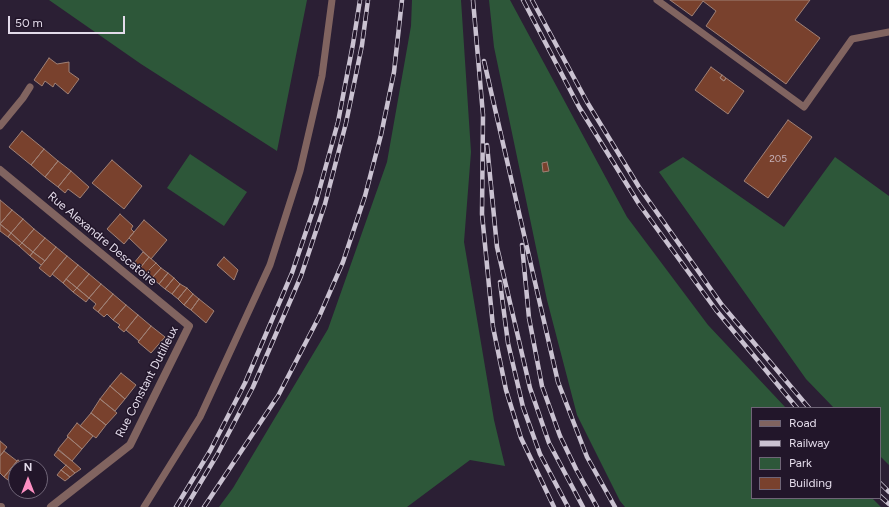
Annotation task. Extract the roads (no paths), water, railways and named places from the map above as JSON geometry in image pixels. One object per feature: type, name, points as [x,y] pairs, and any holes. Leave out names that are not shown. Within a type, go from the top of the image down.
[{"type":"street","name":"Rue Alexandre Descatoire","points":[[0,170],[189,326]]},
{"type":"street","name":"Rue Constant Dutilleux","points":[[51,507],[130,445],[189,326]]},
{"type":"lane","points":[[144,507],[157,490],[200,418],[270,265],[300,171],[322,76],[332,0]]},
{"type":"lane","points":[[657,0],[804,107],[852,39],[889,32]]},
{"type":"lane","points":[[0,126],[30,87]]},
{"type":"railway","points":[[176,507],[210,451],[245,383],[292,273],[316,202],[338,122],[360,0]]},
{"type":"railway","points":[[186,507],[217,455],[253,387],[301,276],[325,204],[346,123],[362,45],[368,0]]},
{"type":"railway","points":[[204,507],[278,396],[319,317],[343,262],[365,196],[381,135],[394,72],[402,0]]},
{"type":"railway","points":[[473,0],[483,115],[482,214],[493,327],[506,390],[521,438],[554,507]]},
{"type":"railway","points":[[523,0],[579,107],[639,204],[716,310],[796,407]]},
{"type":"railway","points":[[532,0],[587,102],[639,187],[722,305],[808,407]]},
{"type":"railway","points":[[484,61],[558,382],[587,457],[615,507]]},
{"type":"railway","points":[[487,145],[497,247],[530,388],[549,443],[583,507]]},
{"type":"railway","points":[[522,245],[529,318],[542,386],[560,436],[597,507]]},
{"type":"railway","points":[[500,282],[508,343],[523,407],[540,454],[568,507]]},
{"type":"railway","points":[[881,484],[889,492]]},
{"type":"railway","points":[[881,497],[889,504]]}]
